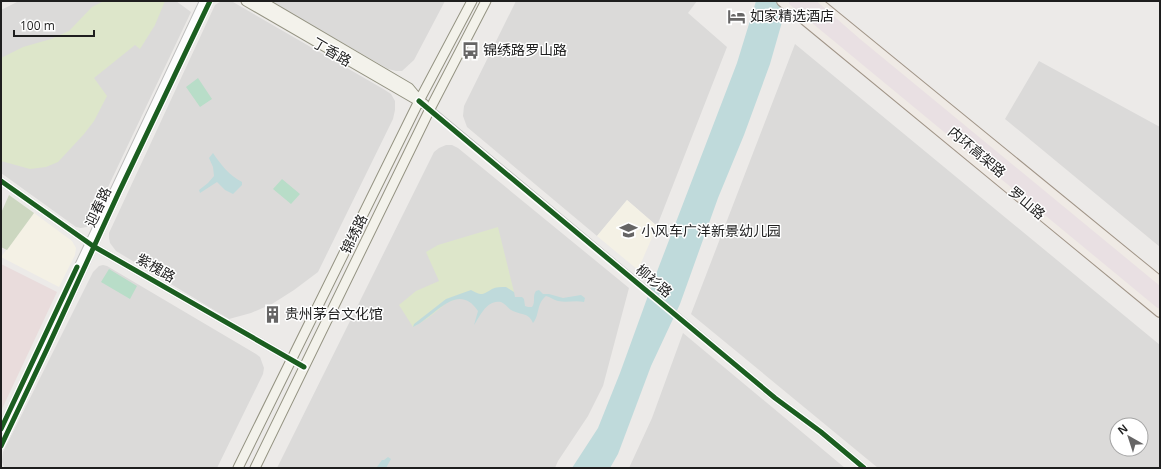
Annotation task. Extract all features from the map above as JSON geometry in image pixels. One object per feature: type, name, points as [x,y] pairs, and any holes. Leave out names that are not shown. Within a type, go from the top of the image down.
[{"type":"highway","name":"内环高架路","points":[[794,1],[1025,187],[1160,293]]},
{"type":"highway","name":"内环高架路","points":[[808,1],[1160,303]]},
{"type":"highway","points":[[840,49],[909,102],[1025,187]]},
{"type":"highway","points":[[880,53],[952,117],[1025,187]]},
{"type":"main road","name":"丁香路","points":[[246,1],[412,99],[419,101]]},
{"type":"main road","name":"丁香路","points":[[260,1],[409,88],[419,101],[430,109]]},
{"type":"main road","name":"锦绣路","points":[[238,468],[419,101],[472,1]]},
{"type":"main road","name":"锦绣路","points":[[256,468],[430,109],[486,1]]},
{"type":"main road","name":"罗山路","points":[[782,1],[1160,312]]},
{"type":"main road","name":"罗山路","points":[[816,1],[1160,282]]},
{"type":"street","name":"迎春路","points":[[1,446],[47,349],[91,245],[203,1]]},
{"type":"street","name":"迎春路","points":[[1,429],[210,1]]},
{"type":"street","name":"柳衫路","points":[[430,109],[775,398],[821,432],[864,468]]},
{"type":"street","name":"紫槐路","points":[[1,181],[91,245],[304,367]]},
{"type":"shaded area","points":[[19,1],[176,1],[191,12],[91,223],[87,227],[76,227],[1,173],[1,10]]},
{"type":"shaded area","points":[[221,1],[233,2],[385,90],[391,94],[395,101],[393,119],[318,272],[272,304],[251,313],[229,319],[116,251],[110,243],[109,238],[109,233],[215,5]]},
{"type":"shaded area","points":[[270,1],[445,1],[414,60],[402,71],[396,71],[388,69]]},
{"type":"shaded area","points":[[516,1],[697,1],[688,13],[727,47],[657,226],[627,200],[597,236],[467,127],[463,116],[464,106]]},
{"type":"shaded area","points":[[795,44],[1160,345],[1160,468],[878,468],[691,314]]},
{"type":"shaded area","points":[[1039,61],[1160,127],[1160,247],[1005,119]]},
{"type":"shaded area","points":[[446,145],[452,145],[458,148],[629,288],[603,386],[588,416],[558,461],[555,468],[277,468],[434,152]]},
{"type":"shaded area","name":"小风车广洋新景幼儿园","points":[[627,200],[657,226],[638,270],[597,236]]},
{"type":"shaded area","points":[[34,213],[72,241],[76,248],[75,255],[59,287],[1,257]]},
{"type":"shaded area","points":[[1,264],[57,292],[1,411]]},
{"type":"shaded area","points":[[103,265],[260,357],[264,368],[263,374],[217,468],[4,467],[2,462],[3,452],[93,272],[99,266]]},
{"type":"shaded area","points":[[683,333],[845,468],[629,468],[652,418]]},
{"type":"green space","points":[[104,1],[165,1],[155,25],[140,49],[135,45],[94,78],[107,96],[94,121],[58,162],[46,167],[30,169],[1,161],[1,58],[23,47],[51,39],[69,31],[92,7]]},
{"type":"green space","points":[[198,78],[212,99],[200,107],[186,87]]},
{"type":"green space","points":[[282,179],[300,194],[291,204],[273,189]]},
{"type":"green space","points":[[9,195],[34,213],[7,250],[1,247],[1,213]]},
{"type":"green space","points":[[498,227],[514,292],[502,297],[460,298],[448,302],[428,318],[413,327],[399,305],[416,291],[439,281],[426,252],[438,245]]},
{"type":"green space","points":[[109,269],[137,286],[130,299],[101,282]]},
{"type":"water","points":[[756,1],[788,1],[770,64],[744,135],[718,198],[680,304],[651,366],[618,454],[610,468],[572,468],[598,428],[620,373],[653,282],[737,63]]},
{"type":"water","points":[[213,153],[219,162],[233,176],[242,182],[242,185],[233,194],[225,190],[217,182],[200,193],[199,190],[214,176],[213,167],[209,158]]},
{"type":"water","points":[[506,287],[514,292],[515,297],[522,297],[524,299],[525,306],[528,307],[532,307],[534,303],[534,295],[536,291],[539,290],[543,294],[563,298],[581,295],[585,298],[584,302],[565,302],[556,301],[546,296],[539,306],[537,317],[533,323],[529,317],[511,310],[501,302],[496,302],[484,309],[474,325],[478,311],[470,302],[462,299],[454,300],[413,327],[414,324],[446,299],[471,290],[482,294],[495,288]]},
{"type":"water","points":[[388,457],[391,459],[386,468],[377,467],[382,460]]},
{"type":"cycle path","points":[[1,446],[210,1]]},
{"type":"cycle path","points":[[419,101],[775,398],[821,432],[864,468]]},
{"type":"cycle path","points":[[1,181],[93,246],[304,367]]},
{"type":"cycle path","points":[[1,429],[77,267]]},
{"type":"place","name":"如家精选酒店","points":[[737,16]]},
{"type":"place","name":"锦绣路罗山路","points":[[470,50]]},
{"type":"place","name":"小风车广洋新景幼儿园","points":[[628,231]]},
{"type":"place","name":"贵州茅台文化馆","points":[[272,314]]}]
